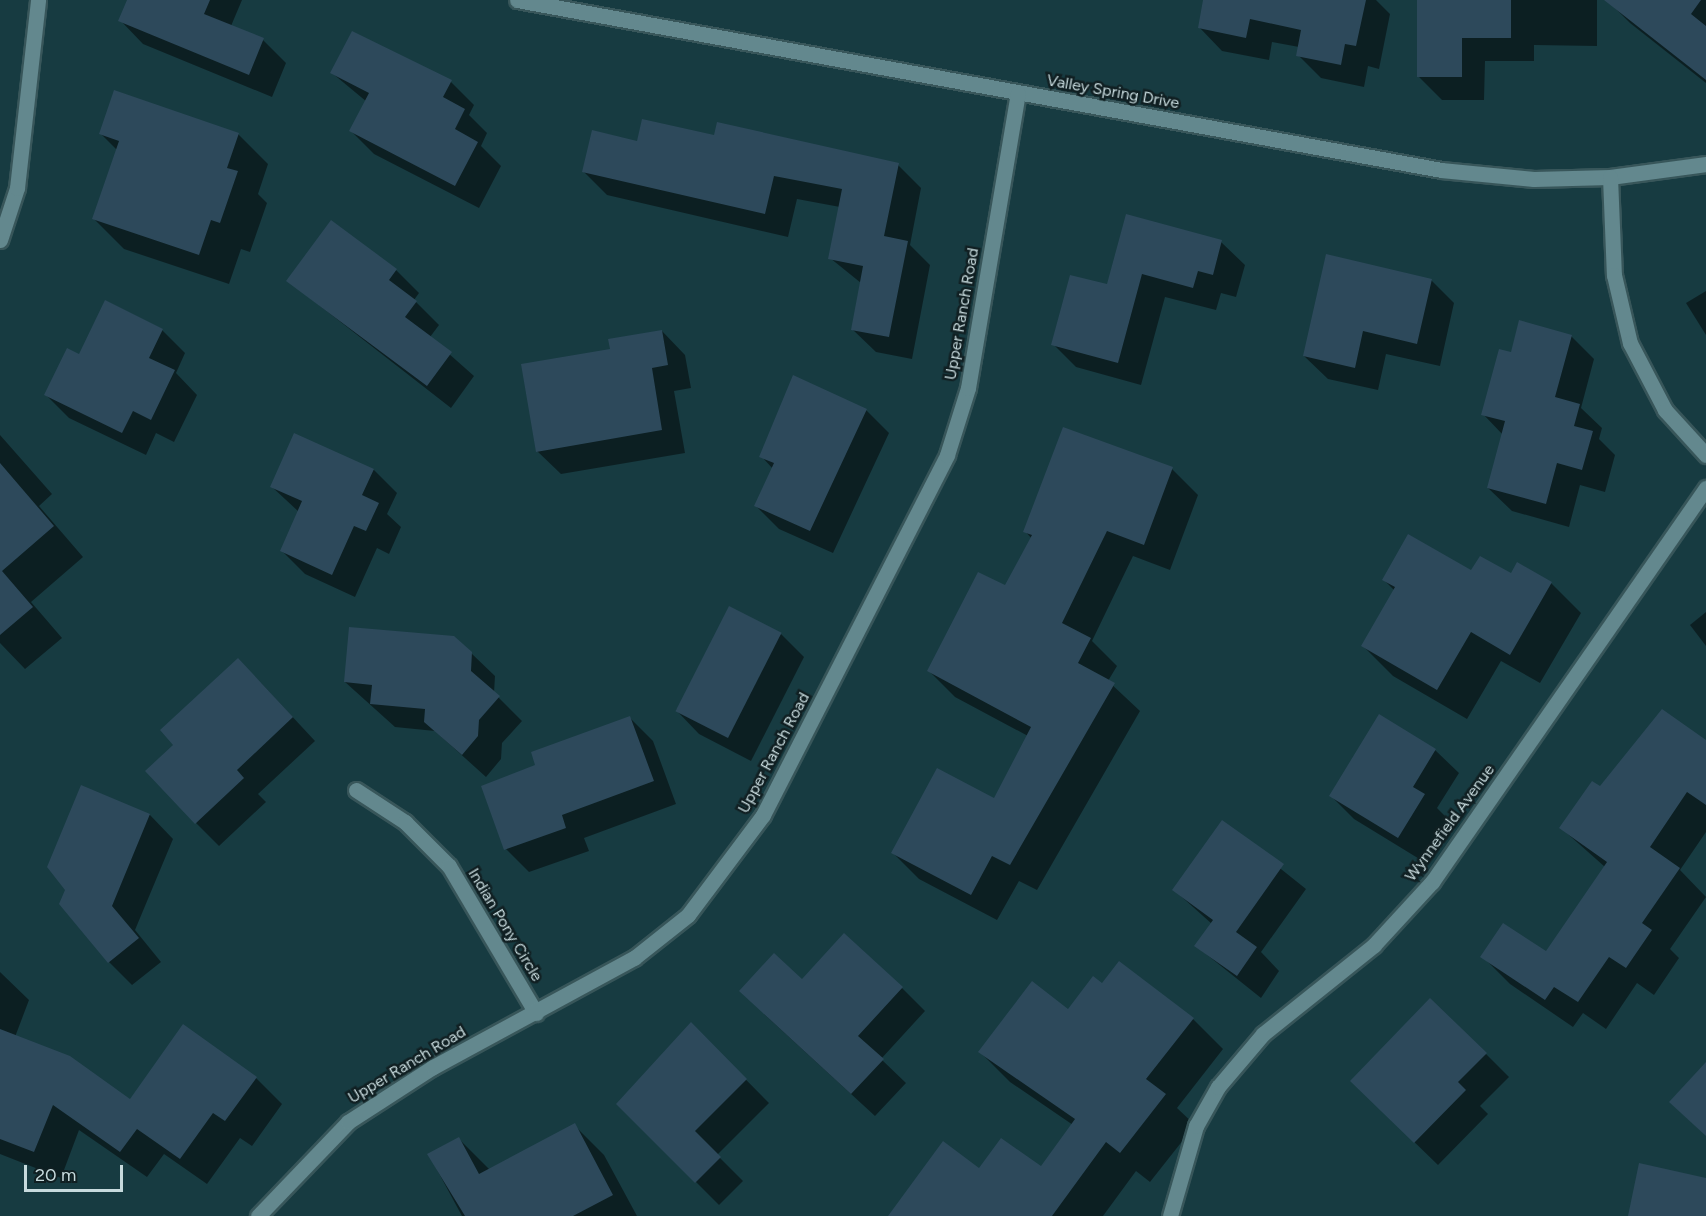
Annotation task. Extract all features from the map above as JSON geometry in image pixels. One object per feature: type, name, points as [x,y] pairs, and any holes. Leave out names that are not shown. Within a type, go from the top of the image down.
[{"type":"street","points":[[0,240],[17,188],[38,0]]},
{"type":"street","name":"Valley Spring Drive","points":[[517,0],[1441,170],[1534,179],[1610,177],[1706,164]]},
{"type":"street","name":"Upper Ranch Road","points":[[258,1216],[348,1122],[433,1067],[634,958],[688,915],[763,815],[947,456],[968,388],[1018,93]]},
{"type":"street","points":[[1610,177],[1614,275],[1630,343],[1665,410],[1706,455]]},
{"type":"street","name":"Wynnefield Avenue","points":[[1170,1216],[1196,1126],[1218,1087],[1263,1034],[1374,945],[1432,882],[1706,488]]},
{"type":"street","name":"Indian Pony Circle","points":[[356,790],[405,822],[449,866],[536,1013]]},
{"type":"building","points":[[127,0],[210,0],[204,14],[264,38],[249,75],[118,21]]},
{"type":"building","points":[[1203,0],[1366,0],[1356,46],[1345,44],[1341,65],[1296,56],[1301,30],[1250,19],[1246,38],[1198,28]]},
{"type":"building","points":[[1417,0],[1511,0],[1511,38],[1462,38],[1462,77],[1417,77]]},
{"type":"building","points":[[1604,0],[1701,0],[1691,14],[1706,26],[1706,80]]},
{"type":"building","points":[[352,31],[452,80],[443,97],[465,109],[455,129],[478,142],[455,186],[349,131],[369,93],[330,73]]},
{"type":"building","points":[[114,90],[239,133],[227,168],[238,171],[220,223],[211,220],[199,255],[92,219],[119,141],[99,134]]},
{"type":"building","points":[[642,119],[714,135],[717,122],[899,163],[884,236],[908,241],[889,337],[851,330],[863,266],[828,259],[842,189],[774,176],[765,214],[582,172],[592,130],[637,141]]},
{"type":"building","points":[[1126,214],[1222,240],[1213,275],[1198,271],[1193,288],[1142,274],[1118,363],[1051,345],[1070,275],[1107,284]]},
{"type":"building","points":[[331,220],[397,269],[389,280],[417,301],[405,317],[452,352],[427,386],[286,281]]},
{"type":"building","points":[[1326,254],[1432,279],[1417,344],[1363,331],[1355,368],[1303,356]]},
{"type":"building","points":[[105,300],[163,329],[149,358],[175,370],[151,420],[133,411],[122,433],[44,395],[67,348],[79,354]]},
{"type":"building","points":[[1519,320],[1572,335],[1555,397],[1580,404],[1574,426],[1593,431],[1582,470],[1557,463],[1546,504],[1487,488],[1505,421],[1481,415],[1499,349],[1511,352]]},
{"type":"building","points":[[662,330],[668,365],[652,368],[662,430],[536,452],[521,364],[610,349],[608,339]]},
{"type":"building","points":[[793,375],[867,409],[810,531],[754,506],[774,463],[759,457]]},
{"type":"building","points":[[1063,427],[1173,467],[1144,545],[1107,531],[1062,623],[1091,638],[1078,663],[1115,683],[1010,865],[992,856],[971,895],[891,853],[937,768],[994,798],[1031,727],[927,671],[978,572],[1005,585],[1032,535],[1023,532]]},
{"type":"building","points":[[294,433],[374,469],[362,495],[379,503],[366,531],[354,526],[332,575],[280,551],[302,501],[270,487]]},
{"type":"building","points":[[0,463],[54,526],[2,571],[33,607],[0,635]]},
{"type":"building","points":[[1408,534],[1471,570],[1480,556],[1511,573],[1517,562],[1552,582],[1510,655],[1471,632],[1437,690],[1361,646],[1395,587],[1382,580]]},
{"type":"building","points":[[729,606],[782,633],[728,738],[675,711]]},
{"type":"building","points":[[349,627],[454,636],[472,652],[471,671],[500,696],[479,720],[478,736],[462,755],[424,722],[425,709],[370,704],[372,685],[344,682]]},
{"type":"building","points":[[238,658],[293,717],[237,770],[244,778],[195,824],[145,771],[173,745],[160,730]]},
{"type":"building","points":[[1662,709],[1706,740],[1706,805],[1687,792],[1650,847],[1680,868],[1642,923],[1652,930],[1626,968],[1609,957],[1578,1002],[1554,987],[1545,1000],[1480,957],[1503,923],[1546,951],[1607,862],[1559,828],[1592,781],[1600,786]]},
{"type":"building","points":[[1379,714],[1436,749],[1413,787],[1425,794],[1398,838],[1329,796]]},
{"type":"building","points":[[630,716],[654,781],[562,815],[566,828],[504,850],[481,786],[535,765],[531,752]]},
{"type":"building","points":[[81,785],[150,814],[112,906],[139,938],[108,963],[59,904],[65,890],[47,867]]},
{"type":"building","points":[[1222,820],[1284,864],[1236,932],[1257,947],[1237,976],[1194,946],[1213,920],[1172,890]]},
{"type":"building","points":[[844,933],[903,987],[858,1036],[884,1059],[851,1094],[739,991],[774,953],[802,979]]},
{"type":"building","points":[[1119,961],[1194,1018],[1146,1079],[1166,1094],[1120,1153],[1106,1142],[1052,1216],[888,1216],[943,1141],[979,1168],[1001,1138],[1041,1166],[1075,1119],[978,1052],[1032,981],[1068,1009],[1093,976],[1102,983]]},
{"type":"building","points":[[1430,998],[1487,1053],[1458,1082],[1466,1090],[1414,1143],[1350,1081]]},
{"type":"building","points":[[691,1022],[747,1079],[695,1131],[721,1157],[695,1183],[616,1104]]},
{"type":"building","points":[[183,1024],[257,1077],[225,1121],[213,1113],[180,1159],[137,1129],[120,1152],[53,1105],[34,1152],[0,1139],[0,1029],[70,1056],[130,1099]]},
{"type":"building","points":[[1706,1062],[1706,1136],[1669,1102]]},
{"type":"building","points":[[575,1123],[613,1195],[573,1216],[465,1216],[427,1154],[459,1137],[479,1174]]},
{"type":"building","points":[[1639,1163],[1706,1178],[1706,1216],[1628,1216]]}]
